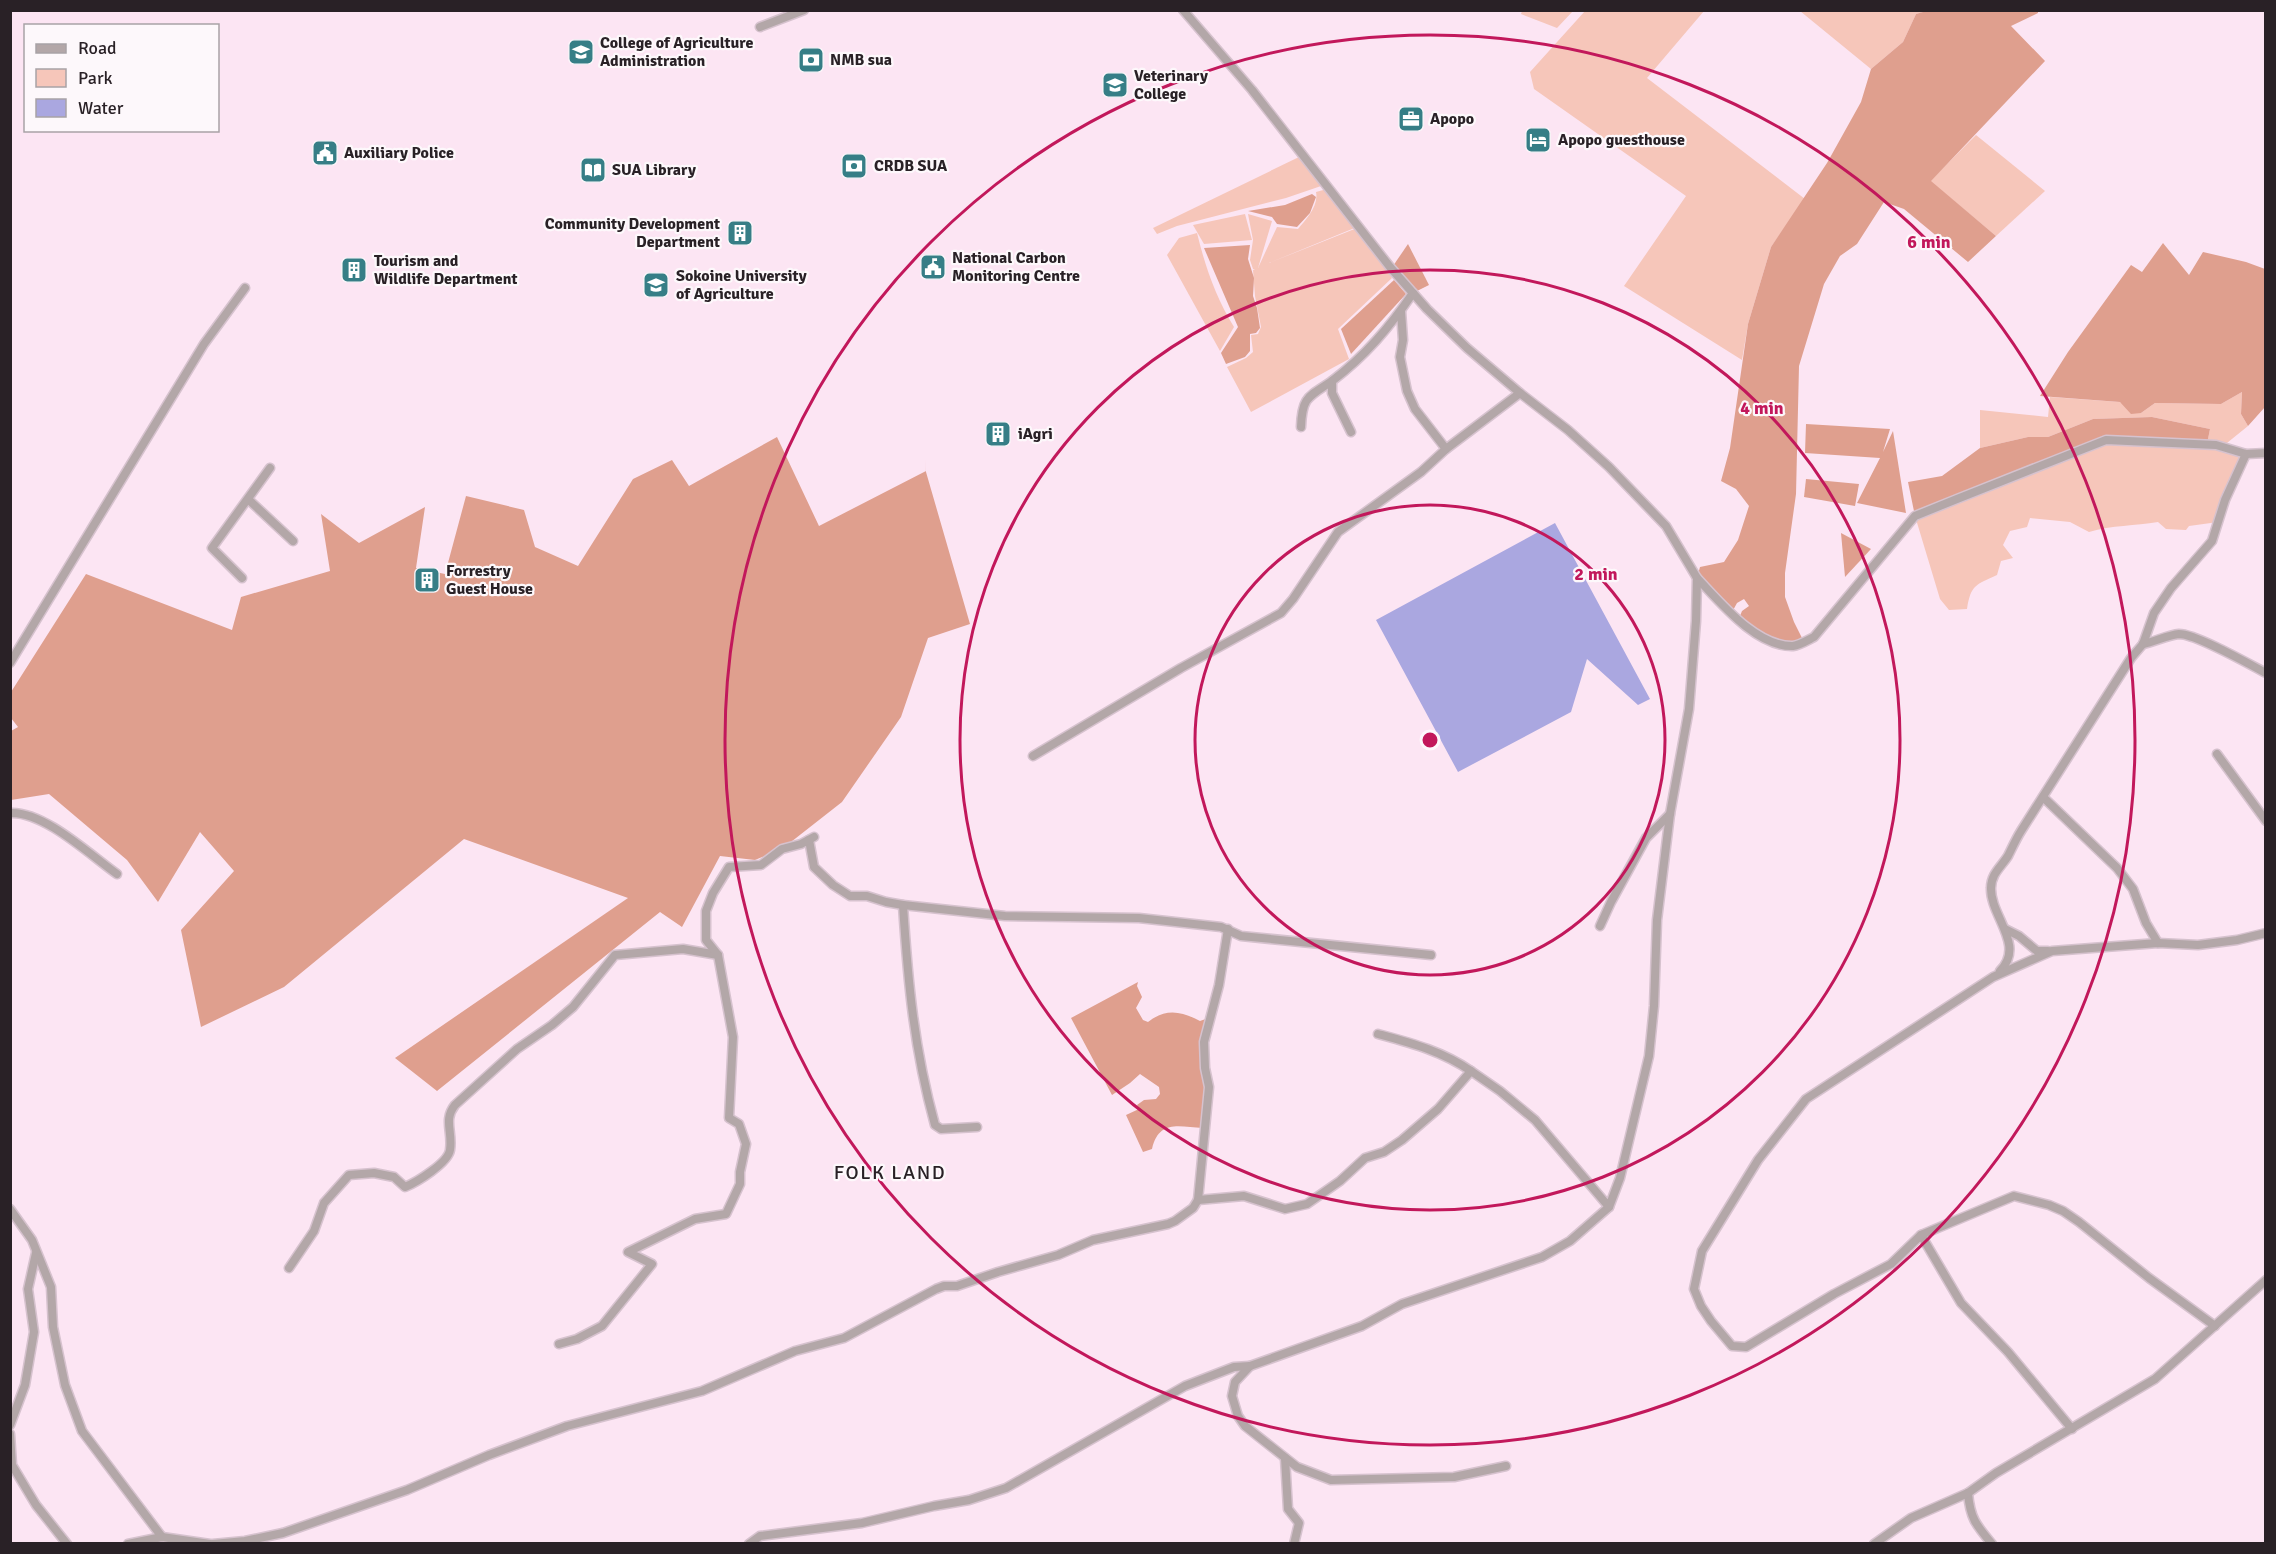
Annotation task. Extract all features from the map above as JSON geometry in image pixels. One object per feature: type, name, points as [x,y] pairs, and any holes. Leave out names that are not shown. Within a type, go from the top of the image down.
[{"type":"street","points":[[760,27],[804,10]]},
{"type":"street","points":[[1184,10],[1252,90],[1413,293],[1467,348],[1568,430],[1609,467],[1666,526],[1697,578],[1738,621],[1769,640],[1782,645],[1796,646],[1814,637],[1915,516],[2106,440],[2216,445],[2246,454],[2265,453]]},
{"type":"street","points":[[10,663],[204,344],[245,288]]},
{"type":"street","points":[[1301,427],[1303,404],[1308,395],[1357,362],[1378,341],[1413,293]]},
{"type":"street","points":[[1401,310],[1403,340],[1400,357],[1407,391],[1415,409],[1446,448]]},
{"type":"street","points":[[1332,381],[1332,393],[1351,432]]},
{"type":"street","points":[[1033,756],[1181,668],[1281,613],[1338,532],[1421,472],[1446,448],[1520,393]]},
{"type":"street","points":[[1994,977],[2007,965],[2010,947],[1992,898],[1992,877],[2131,658],[2143,644],[2154,613],[2171,588],[2212,541],[2225,500],[2246,454]]},
{"type":"street","points":[[243,578],[212,548],[270,468]]},
{"type":"street","points":[[249,500],[293,541]]},
{"type":"street","points":[[749,1544],[760,1536],[862,1523],[969,1500],[1006,1488],[1185,1386],[1234,1367],[1250,1366],[1362,1326],[1402,1304],[1542,1257],[1570,1241],[1609,1207],[1620,1178],[1649,1056],[1654,1006],[1657,920],[1670,814],[1689,709],[1697,578]]},
{"type":"street","points":[[2143,644],[2179,634],[2188,636],[2228,653],[2265,673]]},
{"type":"street","points":[[2217,754],[2265,821]]},
{"type":"street","points":[[2043,797],[2118,868],[2133,889],[2146,923],[2158,943]]},
{"type":"street","points":[[10,813],[49,824],[117,874]]},
{"type":"street","points":[[1600,926],[1646,838],[1670,814]]},
{"type":"street","points":[[559,1344],[577,1339],[603,1326],[652,1264],[628,1252],[695,1220],[726,1214],[740,1184],[746,1144],[739,1124],[729,1118],[733,1037],[718,955],[705,940],[706,911],[713,893],[729,867],[761,865],[783,849],[812,839],[814,867],[833,885],[850,896],[867,896],[903,905],[1005,916],[1139,918],[1228,929],[1241,936],[1431,955]]},
{"type":"street","points":[[903,905],[909,992],[916,1046],[935,1125],[941,1129],[977,1127]]},
{"type":"street","points":[[128,1544],[162,1537],[212,1544],[246,1541],[283,1533],[407,1490],[489,1455],[567,1426],[702,1391],[795,1351],[844,1338],[944,1286],[957,1286],[1058,1255],[1093,1240],[1175,1221],[1193,1208],[1198,1200],[1209,1087],[1205,1068],[1204,1042],[1219,985],[1228,929]]},
{"type":"street","points":[[2005,929],[2019,936],[2037,951],[2158,943],[2198,945],[2237,940],[2265,933]]},
{"type":"street","points":[[289,1268],[314,1231],[324,1203],[349,1175],[374,1173],[394,1177],[405,1187],[416,1182],[443,1162],[450,1152],[450,1112],[455,1105],[517,1049],[552,1025],[573,1007],[615,955],[683,949],[718,955]]},
{"type":"street","points":[[2052,951],[1994,977],[1806,1099],[1758,1160],[1702,1251],[1694,1289],[1701,1306],[1732,1346],[1746,1347],[1834,1294],[1891,1264],[1921,1236],[2014,1196],[2049,1205],[2079,1221],[2148,1278],[2215,1326]]},
{"type":"street","points":[[1378,1034],[1421,1045],[1447,1056],[1500,1091],[1535,1120],[1609,1207]]},
{"type":"street","points":[[1198,1200],[1244,1196],[1285,1209],[1307,1204],[1340,1181],[1365,1158],[1384,1152],[1402,1140],[1438,1109],[1471,1071]]},
{"type":"street","points":[[10,1209],[32,1240],[51,1287],[53,1327],[63,1373],[82,1431],[162,1537]]},
{"type":"street","points":[[1921,1236],[1961,1302],[2008,1352],[2072,1429]]},
{"type":"street","points":[[10,1425],[25,1385],[34,1332],[27,1289],[36,1252]]},
{"type":"street","points":[[1874,1544],[1911,1518],[1968,1493],[1996,1473],[2155,1379],[2265,1280]]},
{"type":"street","points":[[1250,1366],[1235,1382],[1232,1396],[1238,1416],[1245,1426],[1297,1467],[1331,1480],[1454,1477],[1506,1466]]},
{"type":"street","points":[[10,1434],[12,1465],[36,1505],[67,1544]]},
{"type":"street","points":[[1285,1458],[1288,1509],[1299,1523],[1294,1544]]},
{"type":"street","points":[[1968,1493],[1975,1524],[1992,1544]]},
{"type":"green space","points":[[1522,10],[1573,11],[1557,28],[1521,14]]},
{"type":"green space","points":[[1585,11],[1704,11],[1647,78],[1805,199],[1771,247],[1748,324],[1742,360],[1624,286],[1686,196],[1534,89],[1530,72]]},
{"type":"green space","points":[[1800,11],[1930,11],[1916,14],[1903,42],[1871,69]]},
{"type":"green space","points":[[1976,135],[2045,191],[1996,236],[1930,181]]},
{"type":"green space","points":[[1299,157],[1324,185],[1286,198],[1177,226],[1157,234],[1153,228]]},
{"type":"green space","points":[[1327,189],[1357,227],[1269,263],[1357,228],[1392,278],[1338,329],[1349,359],[1251,412],[1227,367],[1253,352],[1251,335],[1258,334],[1261,327],[1255,296],[1253,270],[1255,269],[1250,260],[1253,240],[1248,214],[1272,221],[1258,268],[1277,227],[1298,229],[1314,207],[1316,192]]},
{"type":"green space","points":[[1245,214],[1252,240],[1204,244],[1193,225]]},
{"type":"green space","points":[[1197,233],[1212,282],[1234,327],[1220,351],[1167,255],[1179,238]]},
{"type":"green space","points":[[2242,392],[2241,414],[2248,426],[2222,447],[2246,454],[2218,522],[2189,526],[2186,530],[2166,529],[2158,522],[2089,532],[2070,522],[2030,518],[2027,527],[2010,531],[2003,545],[2013,558],[2001,561],[1997,575],[1976,586],[1970,595],[1967,609],[1949,610],[1940,599],[1915,516],[2106,440],[2207,444],[2210,429],[2152,417],[2093,419],[2048,437],[2028,437],[1980,448],[1980,410],[2048,417],[2050,397],[2120,402],[2141,413],[2155,403],[2221,404]]},
{"type":"shaded area","points":[[1930,10],[2038,11],[2011,26],[2045,61],[1931,181],[1996,236],[1968,262],[1904,209],[1884,202],[1857,244],[1840,256],[1824,284],[1799,366],[1796,494],[1785,573],[1785,597],[1804,642],[1782,645],[1738,621],[1742,611],[1749,606],[1744,599],[1737,603],[1731,614],[1697,578],[1700,567],[1724,562],[1738,540],[1749,506],[1736,489],[1721,481],[1730,448],[1748,324],[1771,247],[1827,163],[1861,102],[1871,69],[1903,42],[1916,14]]},
{"type":"shaded area","points":[[1312,194],[1316,197],[1310,213],[1297,227],[1277,224],[1272,217],[1248,211],[1285,205]]},
{"type":"shaded area","points":[[2163,243],[2189,275],[2203,252],[2265,269],[2265,407],[2248,426],[2241,414],[2242,392],[2221,404],[2155,403],[2141,413],[2131,414],[2120,402],[2040,396],[2068,352],[2131,265],[2142,272]]},
{"type":"shaded area","points":[[1408,244],[1429,285],[1415,292],[1393,266]]},
{"type":"shaded area","points":[[1250,245],[1248,259],[1254,278],[1253,296],[1260,328],[1256,333],[1250,334],[1250,351],[1245,357],[1226,364],[1221,353],[1238,327],[1204,248]]},
{"type":"shaded area","points":[[1394,280],[1406,294],[1351,354],[1341,329]]},
{"type":"shaded area","points":[[2152,417],[2210,429],[2207,444],[2106,440],[1915,516],[1908,482],[1942,476],[1980,448],[2028,437],[2048,437],[2093,419]]},
{"type":"shaded area","points":[[1806,424],[1890,429],[1883,452],[1893,431],[1906,513],[1857,503],[1880,458],[1805,453]]},
{"type":"shaded area","points":[[777,437],[819,526],[926,471],[970,624],[928,638],[901,717],[842,802],[782,849],[755,860],[720,856],[682,927],[660,912],[437,1091],[395,1058],[628,898],[464,839],[284,987],[201,1027],[181,930],[234,871],[200,832],[158,902],[127,860],[49,794],[11,800],[11,731],[18,727],[11,718],[11,692],[86,574],[232,630],[241,597],[330,571],[321,514],[359,543],[425,507],[416,568],[445,574],[466,496],[524,510],[535,547],[578,566],[633,479],[672,460],[689,486]]},
{"type":"shaded area","points":[[1806,479],[1859,484],[1855,506],[1804,497]]},
{"type":"shaded area","points":[[1841,533],[1871,549],[1845,577]]},
{"type":"shaded area","points":[[1138,982],[1137,986],[1142,997],[1136,1008],[1143,1020],[1148,1022],[1167,1013],[1180,1013],[1200,1021],[1211,1017],[1204,1042],[1209,1087],[1203,1128],[1178,1126],[1165,1129],[1155,1139],[1152,1149],[1143,1152],[1126,1115],[1139,1109],[1137,1105],[1144,1100],[1156,1099],[1160,1094],[1159,1087],[1140,1074],[1112,1095],[1071,1018]]},
{"type":"water","points":[[1555,523],[1650,699],[1638,705],[1587,659],[1571,712],[1458,772],[1376,620]]},
{"type":"place","name":"College of Agriculture Administration","points":[[581,52]]},
{"type":"place","name":"NMB sua","points":[[811,60]]},
{"type":"place","name":"Veterinary College","points":[[1115,85]]},
{"type":"place","name":"Apopo","points":[[1411,119]]},
{"type":"place","name":"Apopo guesthouse","points":[[1538,140]]},
{"type":"place","name":"Auxiliary Police","points":[[325,153]]},
{"type":"place","name":"CRDB SUA","points":[[854,166]]},
{"type":"place","name":"SUA Library","points":[[593,170]]},
{"type":"place","name":"Community Development Department","points":[[740,233]]},
{"type":"place","name":"National Carbon Monitoring Centre","points":[[933,267]]},
{"type":"place","name":"Tourism and Wildlife Department","points":[[354,270]]},
{"type":"place","name":"Sokoine University of Agriculture","points":[[656,285]]},
{"type":"place","name":"iAgri","points":[[998,434]]},
{"type":"place","name":"Forrestry Guest House","points":[[427,580]]},
{"type":"district","name":"FOLK LAND","points":[[890,1172]]}]
